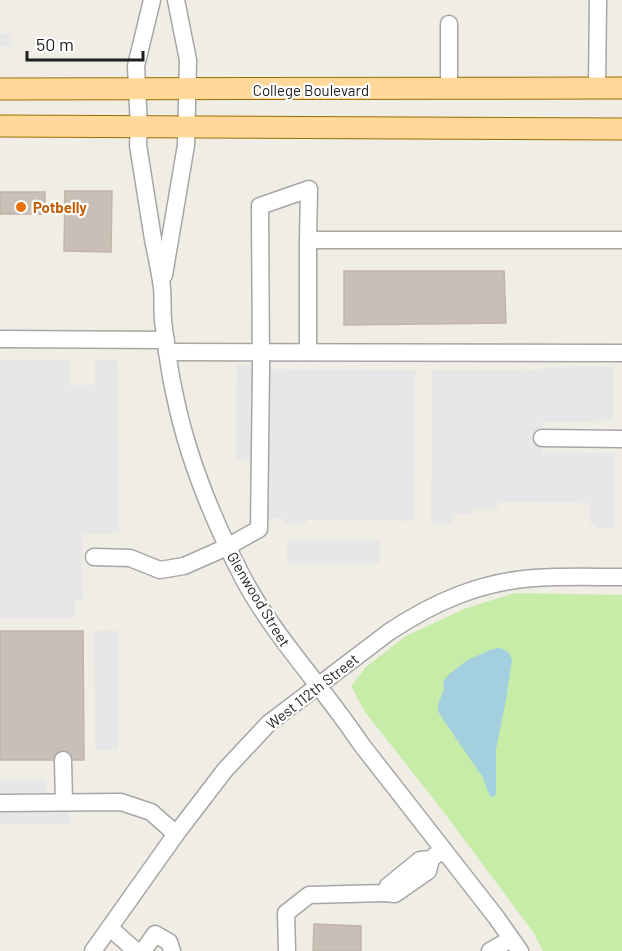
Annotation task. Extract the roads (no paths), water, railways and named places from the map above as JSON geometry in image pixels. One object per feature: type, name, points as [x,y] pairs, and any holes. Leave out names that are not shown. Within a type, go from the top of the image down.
[{"type":"main road","name":"College Boulevard","points":[[0,89],[622,88]]},
{"type":"main road","points":[[0,126],[622,129]]},
{"type":"street","name":"Glenwood Street","points":[[152,0],[136,66],[138,145],[162,287],[167,346],[175,397],[189,453],[203,493],[227,547],[266,616],[437,854],[496,917],[516,945]]},
{"type":"street","name":"Glenwood Street","points":[[162,287],[184,156],[188,90],[188,60],[176,0]]},
{"type":"street","points":[[597,88],[598,0]]},
{"type":"street","points":[[449,24],[449,89]]},
{"type":"street","points":[[94,557],[130,558],[160,570],[184,566],[227,547],[259,529],[260,206],[309,189],[308,352]]},
{"type":"street","points":[[308,240],[622,240]]},
{"type":"street","points":[[0,339],[260,352],[622,353]]},
{"type":"street","points":[[542,438],[622,439]]},
{"type":"street","name":"West 112th Street","points":[[93,951],[176,834],[225,770],[268,723],[389,632],[434,604],[470,590],[508,581],[535,578],[622,577]]},
{"type":"street","points":[[63,760],[64,802]]},
{"type":"street","points":[[0,803],[121,802],[151,813],[176,834]]},
{"type":"street","points":[[287,951],[286,913],[309,895],[385,893],[388,886],[420,860],[437,854]]},
{"type":"street","points":[[110,928],[136,951]]},
{"type":"street","points":[[143,951],[155,934],[169,942],[172,951]]},
{"type":"street","points":[[490,951],[516,945]]},
{"type":"water","points":[[497,648],[509,653],[512,660],[496,749],[496,795],[493,797],[490,796],[482,776],[438,711],[438,704],[444,690],[443,682],[449,674],[468,660]]},
{"type":"place","name":"Potbelly","points":[[21,207]]}]
